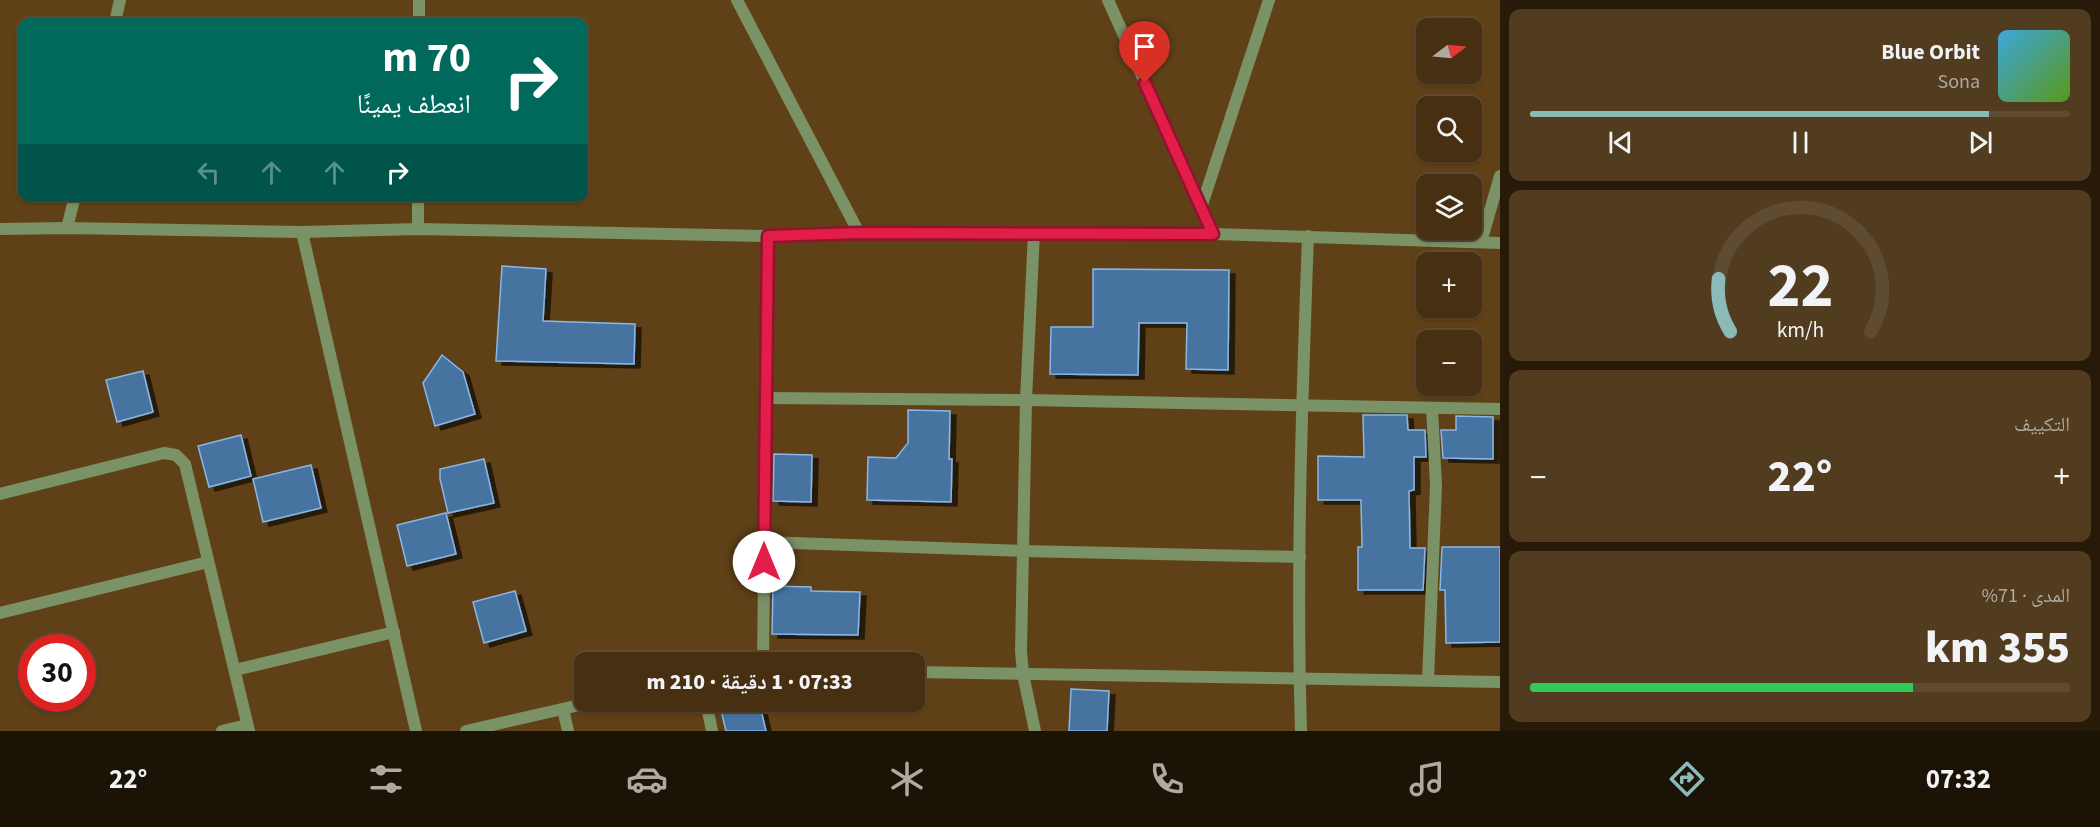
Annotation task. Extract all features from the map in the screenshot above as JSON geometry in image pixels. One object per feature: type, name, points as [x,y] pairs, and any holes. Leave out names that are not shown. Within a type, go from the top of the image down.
[{"type":"street","points":[[116,18],[120,0]]},
{"type":"street","points":[[419,0],[419,18]]},
{"type":"street","points":[[737,0],[859,233]]},
{"type":"street","points":[[1108,0],[1213,234]]},
{"type":"street","points":[[1201,208],[1269,0]]},
{"type":"street","points":[[1481,242],[1500,176]]},
{"type":"street","points":[[67,228],[74,201]]},
{"type":"street","points":[[418,201],[418,229]]},
{"type":"street","points":[[0,229],[302,232],[418,229],[768,236],[1034,232],[1308,236],[1500,243]]},
{"type":"street","points":[[302,232],[416,731]]},
{"type":"street","points":[[1034,232],[1026,400],[1021,651],[1023,674],[1035,731]]},
{"type":"street","points":[[763,652],[768,236]]},
{"type":"street","points":[[1301,731],[1299,678],[1301,406],[1308,236]]},
{"type":"street","points":[[765,398],[1026,400],[1500,409]]},
{"type":"street","points":[[1428,680],[1436,486],[1432,408]]},
{"type":"street","points":[[0,494],[164,453],[176,455],[185,464],[248,728],[222,731]]},
{"type":"street","points":[[764,542],[1023,551],[1300,556]]},
{"type":"street","points":[[0,613],[208,562]]},
{"type":"street","points":[[235,670],[394,632]]},
{"type":"street","points":[[925,672],[1500,682]]},
{"type":"street","points":[[466,731],[574,706]]},
{"type":"street","points":[[563,709],[568,731]]},
{"type":"street","points":[[708,712],[712,731]]},
{"type":"building","points":[[502,266],[546,269],[543,321],[635,324],[634,364],[496,361]]},
{"type":"building","points":[[1093,269],[1229,270],[1228,370],[1186,369],[1187,323],[1139,323],[1138,375],[1050,374],[1051,327],[1093,327]]},
{"type":"building","points":[[442,355],[463,372],[475,414],[435,426],[423,383]]},
{"type":"building","points":[[143,371],[153,412],[117,422],[106,380]]},
{"type":"building","points":[[908,410],[950,411],[951,502],[867,500],[868,457],[896,458],[908,443]]},
{"type":"building","points":[[1363,415],[1407,415],[1408,430],[1425,430],[1426,457],[1414,457],[1414,490],[1409,491],[1410,548],[1425,548],[1423,590],[1358,590],[1358,547],[1362,547],[1361,500],[1318,500],[1318,456],[1364,457]]},
{"type":"building","points":[[1456,416],[1493,417],[1493,459],[1443,458],[1441,430],[1456,430]]},
{"type":"building","points":[[241,435],[251,476],[209,487],[198,446]]},
{"type":"building","points":[[774,454],[812,455],[811,502],[773,501]]},
{"type":"building","points":[[484,459],[494,503],[448,513],[440,469]]},
{"type":"building","points":[[311,465],[321,508],[263,522],[253,479]]},
{"type":"building","points":[[446,513],[456,554],[407,566],[397,525]]},
{"type":"building","points":[[1442,547],[1500,547],[1500,642],[1446,643],[1445,590],[1440,590]]},
{"type":"building","points":[[773,586],[811,587],[811,591],[860,592],[858,635],[772,634]]},
{"type":"building","points":[[515,591],[526,631],[484,643],[473,602]]},
{"type":"building","points":[[1071,689],[1109,691],[1107,731],[1069,731]]},
{"type":"building","points":[[721,712],[761,712],[766,731],[726,731]]},
{"type":"route","points":[[764,562],[768,236],[1034,232],[1213,234],[1145,83]]}]
